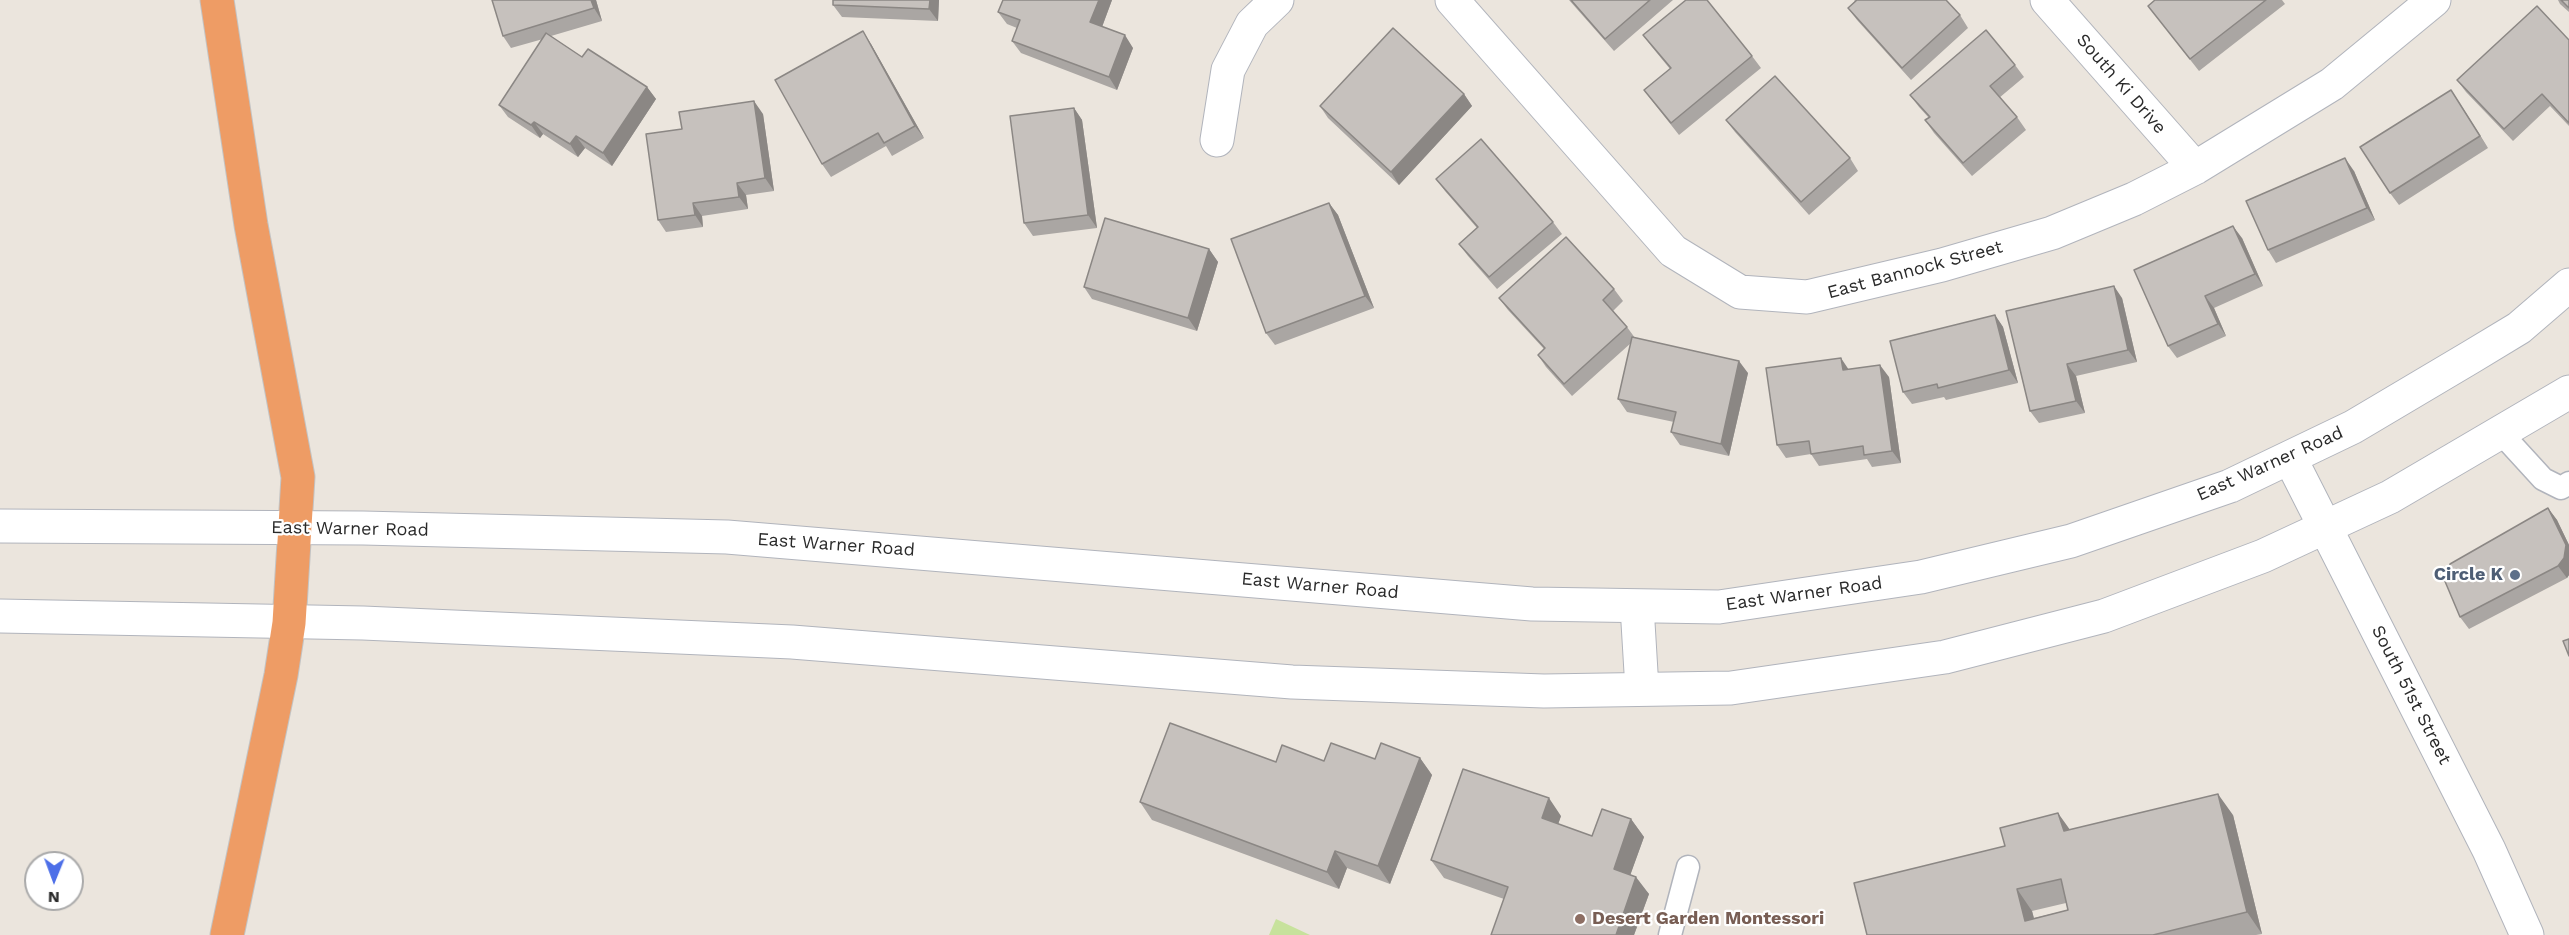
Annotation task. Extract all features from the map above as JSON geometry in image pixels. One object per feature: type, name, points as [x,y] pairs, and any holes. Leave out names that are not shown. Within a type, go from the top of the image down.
[{"type":"highway","points":[[217,0],[251,225],[297,477],[290,622],[227,935]]},
{"type":"main road","points":[[1217,140],[1228,70],[1252,24],[1277,0]]},
{"type":"main road","name":"East Bannock Street","points":[[1452,0],[1673,251],[1740,292],[1807,297],[1942,265],[2052,233],[2134,200],[2195,168],[2332,84],[2434,0]]},
{"type":"main road","name":"South Ki Drive","points":[[2048,0],[2195,168]]},
{"type":"main road","name":"East Warner Road","points":[[0,526],[296,527],[727,537],[1532,604],[1719,607],[1921,577],[2072,542],[2230,486],[2353,427],[2519,328],[2569,285]]},
{"type":"main road","points":[[0,616],[555,630],[792,642],[1292,682],[1544,691],[1731,688],[1945,657],[2104,616],[2263,556],[2390,497],[2500,432],[2568,396]]},
{"type":"main road","name":"South 51st Street","points":[[2290,458],[2489,850],[2527,935]]},
{"type":"main road","points":[[1637,606],[1642,689]]},
{"type":"lane","points":[[2500,432],[2543,479],[2561,488],[2569,483]]},
{"type":"lane","points":[[1670,935],[1688,867]]},
{"type":"green space","points":[[1276,919],[1310,935],[1269,935]]},
{"type":"building","points":[[492,0],[591,0],[594,8],[503,36]]},
{"type":"building","points":[[833,0],[930,0],[929,9],[833,5]]},
{"type":"building","points":[[1003,0],[1099,0],[1090,22],[1125,35],[1109,77],[1012,41],[1020,20],[998,12]]},
{"type":"building","points":[[1571,0],[1650,0],[1605,39]]},
{"type":"building","points":[[1686,0],[1707,0],[1752,56],[1671,123],[1644,90],[1671,68],[1643,35]]},
{"type":"building","points":[[1857,0],[1946,0],[1960,15],[1902,68],[1848,8]]},
{"type":"building","points":[[2155,0],[2266,0],[2190,59],[2148,6]]},
{"type":"building","points":[[2561,0],[2569,0],[2569,8]]},
{"type":"building","points":[[2537,6],[2569,40],[2569,123],[2542,94],[2504,129],[2457,80]]},
{"type":"building","points":[[1393,28],[1464,94],[1391,172],[1320,106]]},
{"type":"building","points":[[1986,30],[2015,65],[1990,86],[2017,117],[1963,163],[1925,120],[1930,117],[1910,95]]},
{"type":"building","points":[[863,31],[915,126],[884,143],[878,133],[822,164],[775,80]]},
{"type":"building","points":[[546,33],[582,57],[588,49],[647,87],[603,153],[576,136],[570,144],[534,122],[531,125],[499,105]]},
{"type":"building","points":[[1775,76],[1850,158],[1801,202],[1726,120]]},
{"type":"building","points":[[2451,90],[2480,136],[2390,193],[2360,147]]},
{"type":"building","points":[[754,101],[765,178],[737,183],[739,197],[693,203],[695,215],[658,220],[646,134],[682,129],[679,112]]},
{"type":"building","points":[[1074,108],[1088,215],[1024,223],[1010,116]]},
{"type":"building","points":[[1481,139],[1553,222],[1489,277],[1459,244],[1478,227],[1436,179]]},
{"type":"building","points":[[2345,158],[2367,208],[2268,250],[2246,201]]},
{"type":"building","points":[[1329,203],[1365,296],[1266,333],[1231,239]]},
{"type":"building","points":[[1105,218],[1209,249],[1188,318],[1084,287]]},
{"type":"building","points":[[2233,226],[2255,274],[2205,296],[2218,324],[2168,346],[2134,270]]},
{"type":"building","points":[[1566,237],[1614,289],[1603,300],[1627,327],[1564,384],[1538,355],[1545,348],[1499,298]]},
{"type":"building","points":[[2114,286],[2128,350],[2067,364],[2076,401],[2030,411],[2006,311]]},
{"type":"building","points":[[1995,315],[2009,370],[1938,388],[1937,384],[1903,392],[1890,341]]},
{"type":"building","points":[[1632,337],[1739,361],[1721,444],[1671,432],[1676,412],[1618,399]]},
{"type":"building","points":[[1841,358],[1843,370],[1880,365],[1892,451],[1864,455],[1863,446],[1811,454],[1809,441],[1777,445],[1766,368]]},
{"type":"building","points":[[2548,508],[2566,545],[2564,558],[2558,566],[2460,617],[2444,579],[2450,564]]},
{"type":"building","points":[[2569,639],[2569,656],[2563,641]]},
{"type":"building","points":[[1170,723],[1276,762],[1282,745],[1324,761],[1331,743],[1375,759],[1381,743],[1420,758],[1378,866],[1335,851],[1327,872],[1140,802]]},
{"type":"building","points":[[1463,769],[1549,798],[1542,818],[1592,836],[1602,809],[1631,819],[1614,869],[1636,877],[1616,935],[1491,935],[1508,887],[1431,860]]},
{"type":"building","points":[[2218,794],[2247,912],[2153,935],[1867,935],[1854,883],[2005,846],[2000,828],[2058,813],[2064,831]],"holes":[[[2061,879],[2068,910],[2025,921],[2017,889]]]},
{"type":"place","name":"Circle K","points":[[2515,575]]},
{"type":"place","name":"Desert Garden Montessori","points":[[1580,919]]}]
